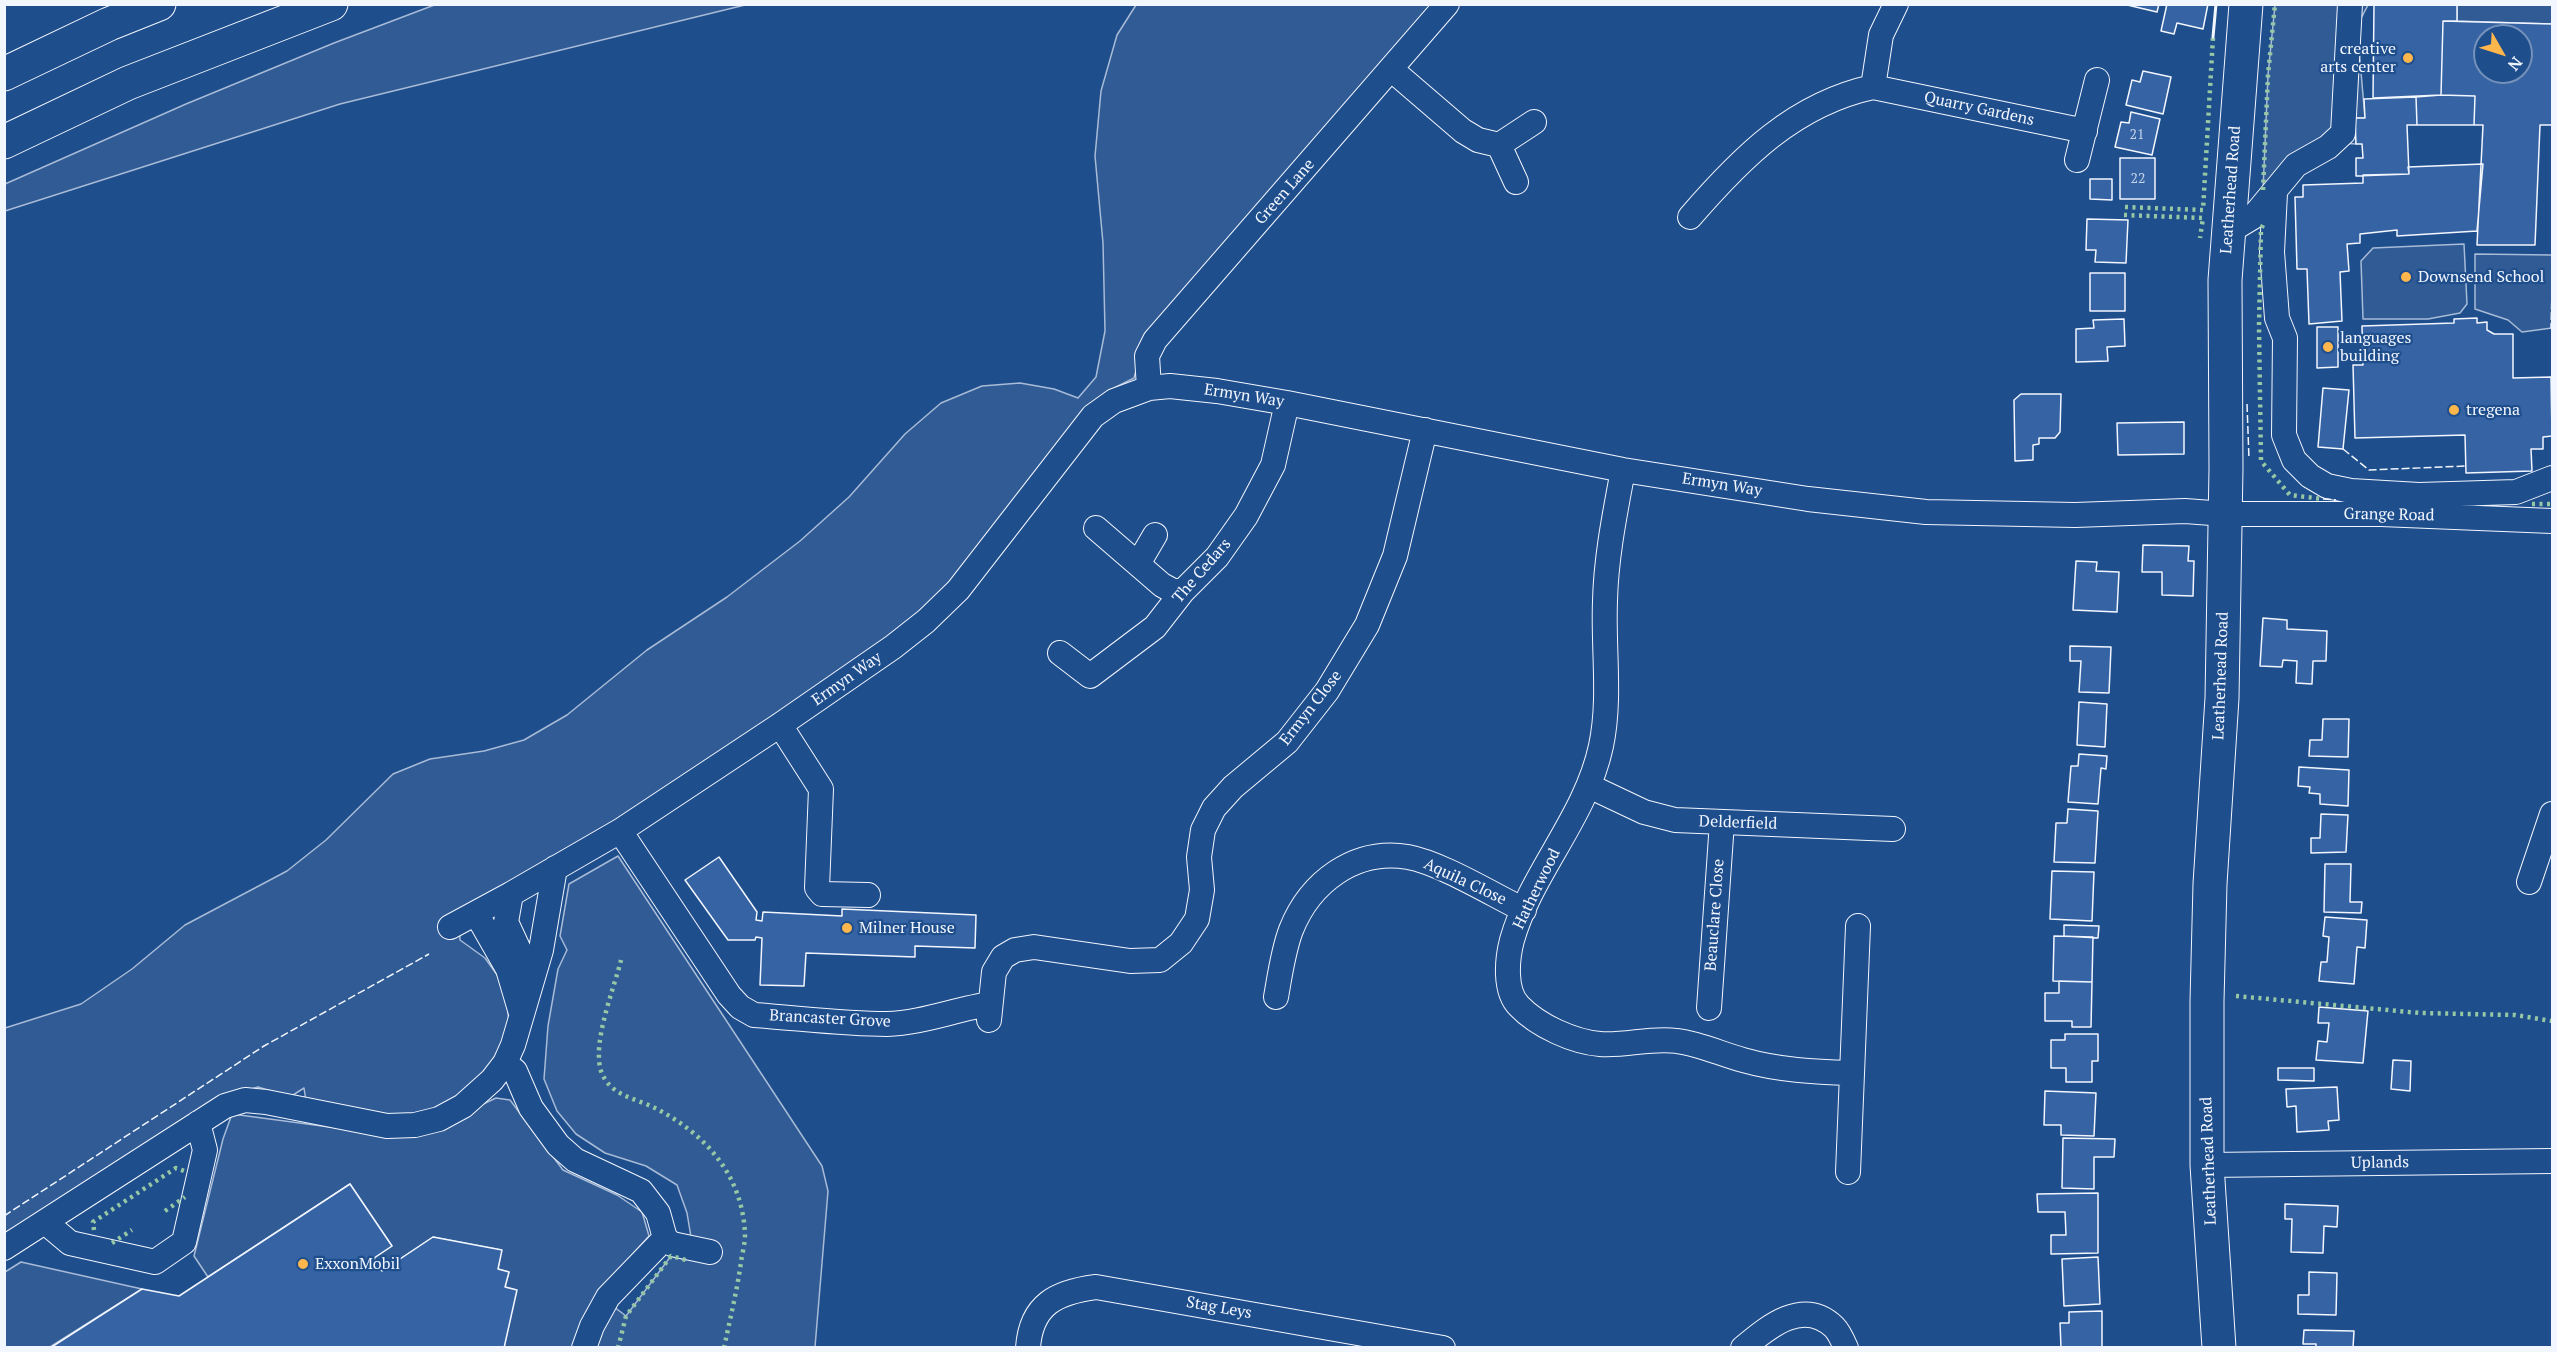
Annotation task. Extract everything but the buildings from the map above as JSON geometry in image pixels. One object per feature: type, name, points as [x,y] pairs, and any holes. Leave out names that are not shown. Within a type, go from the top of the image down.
[{"type":"highway","points":[[4,74],[109,24],[159,4]]},
{"type":"highway","points":[[4,142],[128,83],[331,4]]},
{"type":"highway","name":"Leatherhead Road","points":[[2219,1347],[2207,1165],[2207,986],[2210,884],[2222,698],[2225,280],[2246,4]]},
{"type":"street","name":"Green Lane","points":[[1149,388],[1147,356],[1155,340],[1447,4]]},
{"type":"street","points":[[1873,87],[1881,35],[1896,4]]},
{"type":"street","points":[[2228,231],[2253,217],[2275,193],[2295,165],[2328,147],[2343,133],[2350,4]]},
{"type":"street","points":[[1392,70],[1463,131],[1478,140],[1499,145],[1534,122]]},
{"type":"street","points":[[2078,160],[2097,80]]},
{"type":"street","name":"Quarry Gardens","points":[[1690,217],[1720,183],[1760,145],[1787,124],[1816,106],[1846,93],[1873,87],[2085,131]]},
{"type":"street","points":[[1499,145],[1516,182]]},
{"type":"street","points":[[2275,193],[2272,252],[2277,318],[2285,338],[2284,435],[2294,460],[2310,476],[2326,486],[2351,491],[2419,495],[2516,492],[2553,478]]},
{"type":"street","name":"Ermyn Way","points":[[450,927],[620,831],[893,647],[958,590],[1094,416],[1114,400],[1149,388],[1170,386],[1217,391],[1623,470],[1808,499],[1926,512],[2075,515],[2185,511],[2225,514]]},
{"type":"street","name":"The Cedars","points":[[1060,653],[1090,676],[1155,627],[1183,591],[1217,557],[1246,516],[1273,465],[1287,403]]},
{"type":"street","name":"Ermyn Close","points":[[990,1012],[994,972],[1004,957],[1015,950],[1034,947],[1130,961],[1160,960],[1181,943],[1197,919],[1202,890],[1199,857],[1203,830],[1214,808],[1233,787],[1287,742],[1327,691],[1367,626],[1383,592],[1395,556],[1425,430]]},
{"type":"street","name":"Hatherwood","points":[[1623,470],[1607,561],[1606,710],[1601,746],[1589,786],[1524,910],[1512,941],[1508,964],[1509,984],[1518,1005],[1557,1033],[1582,1041],[1602,1044],[1676,1041],[1769,1066],[1808,1072],[1851,1073]]},
{"type":"street","name":"Grange Road","points":[[2225,514],[2381,514],[2553,521]]},
{"type":"street","points":[[1096,528],[1162,585],[1173,591],[1183,591]]},
{"type":"street","points":[[1138,564],[1155,535]]},
{"type":"street","points":[[780,725],[821,789],[817,888],[822,894],[868,895]]},
{"type":"street","name":"Delderfield","points":[[1589,786],[1644,812],[1675,820],[1893,829]]},
{"type":"street","points":[[2529,882],[2553,814]]},
{"type":"street","name":"Beauclare Close","points":[[1709,1008],[1722,822]]},
{"type":"street","name":"Brancaster Grove","points":[[620,831],[729,995],[740,1007],[754,1015],[887,1024],[917,1021],[961,1009],[990,1012]]},
{"type":"street","name":"Aquila Close","points":[[1276,997],[1283,956],[1291,930],[1302,907],[1317,886],[1340,868],[1367,858],[1409,858],[1425,863],[1524,910]]},
{"type":"street","points":[[4,1248],[225,1106],[245,1100],[387,1126],[414,1125],[439,1119],[463,1106],[479,1094],[505,1063],[513,1045],[541,950],[555,868]]},
{"type":"street","points":[[512,894],[507,922],[525,963],[530,984]]},
{"type":"street","points":[[476,913],[508,969],[521,1013]]},
{"type":"street","points":[[1848,1172],[1858,926]]},
{"type":"street","points":[[505,1063],[515,1071],[531,1108],[558,1145],[575,1160],[641,1191],[658,1213],[665,1238],[672,1244],[710,1252]]},
{"type":"street","points":[[45,1222],[70,1243],[155,1262],[184,1242],[205,1150],[198,1123]]},
{"type":"street","name":"Uplands","points":[[2207,1165],[2553,1161]]},
{"type":"street","points":[[584,1347],[592,1326],[608,1297],[665,1238]]},
{"type":"street","name":"Stag Leys","points":[[1028,1347],[1028,1337],[1037,1317],[1047,1303],[1059,1294],[1096,1287],[1443,1347]]},
{"type":"street","points":[[1743,1347],[1784,1318],[1801,1315],[1821,1319],[1834,1328],[1846,1347]]},
{"type":"shaded area","points":[[437,4],[745,5],[340,104],[5,211],[5,184],[186,104],[334,43]]},
{"type":"shaded area","points":[[1136,5],[1435,5],[1145,337],[1134,378],[1114,388],[1084,416],[930,612],[602,834],[459,912],[460,940],[485,958],[505,986],[509,1022],[495,1061],[468,1092],[445,1106],[413,1117],[368,1116],[306,1101],[304,1088],[290,1097],[258,1087],[230,1095],[5,1238],[5,1028],[81,1004],[132,969],[185,925],[287,871],[326,840],[393,774],[430,759],[484,751],[524,740],[567,715],[647,650],[727,597],[800,541],[849,497],[905,434],[941,403],[982,386],[1020,383],[1054,389],[1078,398],[1096,377],[1105,331],[1103,243],[1095,156],[1101,91],[1117,35]]},
{"type":"shaded area","points":[[2275,5],[2368,5],[2357,26],[2365,118],[2355,118],[2356,144],[2322,142],[2263,190],[2268,75]]},
{"type":"shaded area","points":[[2457,5],[2552,5],[2552,24],[2457,21]]},
{"type":"shaded area","points":[[2464,244],[2467,304],[2460,313],[2428,319],[2363,319],[2361,261],[2373,248]]},
{"type":"shaded area","points":[[2475,254],[2552,255],[2552,328],[2522,332],[2508,320],[2475,309]]},
{"type":"shaded area","points":[[618,856],[822,1166],[828,1191],[815,1347],[504,1347],[516,1290],[505,1287],[509,1272],[498,1269],[501,1250],[433,1237],[382,1271],[374,1258],[392,1246],[350,1184],[208,1277],[194,1256],[223,1139],[232,1114],[382,1134],[430,1129],[496,1098],[510,1100],[563,1170],[617,1195],[642,1212],[649,1236],[597,1294],[626,1316],[671,1256],[686,1260],[691,1237],[687,1213],[677,1185],[646,1166],[605,1153],[576,1134],[557,1111],[544,1079],[548,1026],[558,969],[567,950],[560,936],[569,884]]},
{"type":"shaded area","points":[[21,1262],[142,1289],[50,1347],[5,1348],[5,1272]]},
{"type":"hedge","points":[[2263,190],[2268,75],[2275,4]]},
{"type":"hedge","points":[[2125,207],[2203,210],[2213,37]]},
{"type":"hedge","points":[[2124,215],[2203,218],[2200,238]]},
{"type":"hedge","points":[[2263,225],[2261,229],[2259,326],[2261,461],[2290,495],[2323,499]]},
{"type":"hedge","points":[[2532,504],[2552,504]]},
{"type":"hedge","points":[[621,960],[599,1046],[601,1071],[610,1086],[617,1091],[655,1108],[705,1144],[729,1176],[743,1214],[745,1242],[724,1348]]},
{"type":"hedge","points":[[2236,996],[2420,1013],[2515,1015],[2552,1021]]},
{"type":"hedge","points":[[94,1230],[93,1222],[176,1168],[184,1171]]},
{"type":"hedge","points":[[165,1211],[185,1197]]},
{"type":"hedge","points":[[112,1243],[132,1230]]},
{"type":"hedge","points":[[618,1348],[626,1316],[671,1256],[686,1260]]},
{"type":"fence","points":[[2552,290],[2552,328]]},
{"type":"fence","points":[[2247,404],[2249,459]]},
{"type":"fence","points":[[2343,449],[2369,470],[2466,466]]},
{"type":"fence","points":[[2323,499],[2336,500]]},
{"type":"fence","points":[[4,1216],[264,1046],[429,954]]},
{"type":"wall","points":[[2213,37],[2216,4]]},
{"type":"place","name":"creative arts center","points":[[2408,58]]},
{"type":"place","name":"Downsend School","points":[[2406,277]]},
{"type":"place","name":"languages building","points":[[2328,347]]},
{"type":"place","name":"tregena","points":[[2454,410]]},
{"type":"place","name":"Milner House","points":[[847,928]]},
{"type":"place","name":"ExxonMobil","points":[[303,1264]]}]
